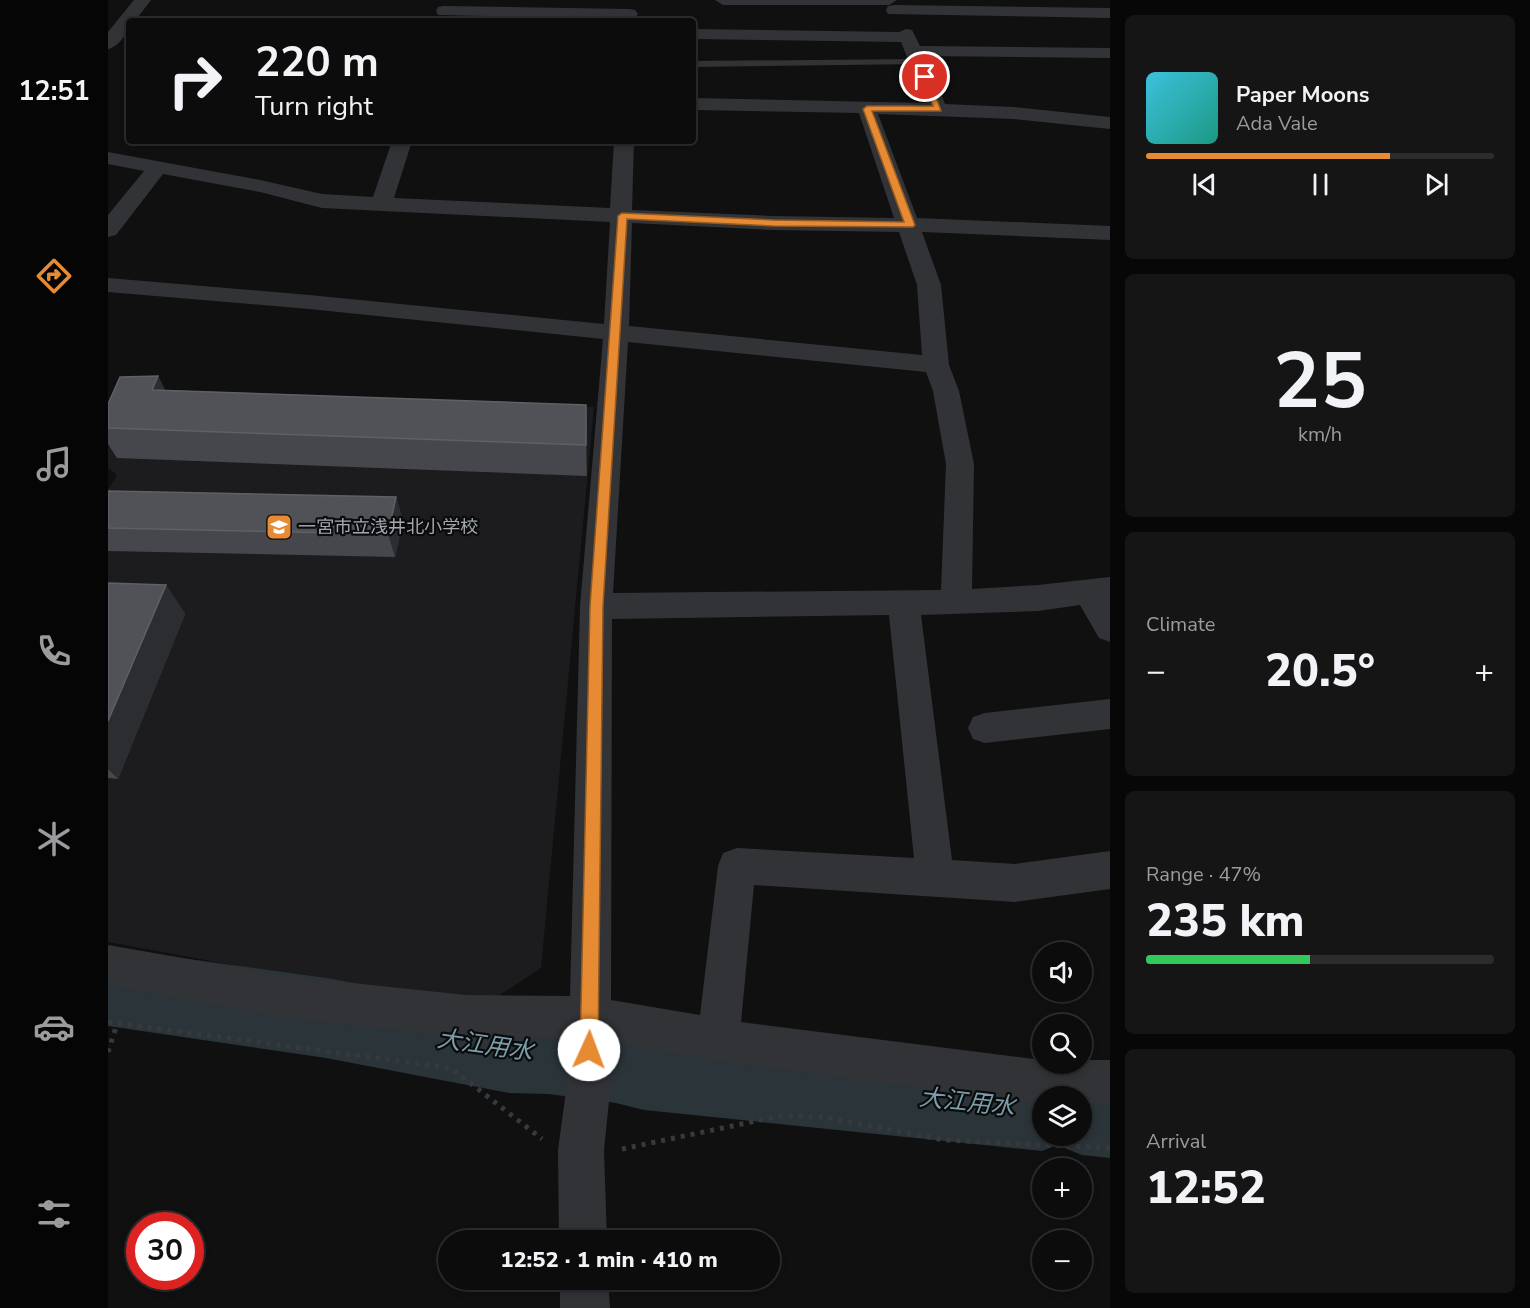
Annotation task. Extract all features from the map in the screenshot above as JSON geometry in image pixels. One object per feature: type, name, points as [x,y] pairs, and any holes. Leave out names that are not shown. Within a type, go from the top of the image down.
[{"type":"street","points":[[129,18],[143,0]]},
{"type":"street","points":[[723,0],[1110,12]]},
{"type":"street","points":[[891,4],[938,109]]},
{"type":"street","points":[[444,11],[630,12]]},
{"type":"street","points":[[108,45],[126,22]]},
{"type":"street","points":[[696,34],[913,50],[1110,53]]},
{"type":"street","points":[[108,45],[126,47]]},
{"type":"street","points":[[696,104],[938,109],[1014,113],[1110,123]]},
{"type":"street","points":[[867,109],[910,225],[929,285],[936,365],[946,391],[960,464],[956,602]]},
{"type":"street","points":[[381,204],[401,144]]},
{"type":"street","points":[[583,1230],[581,1150],[588,1091],[590,1024],[596,606],[616,334],[624,144]]},
{"type":"street","points":[[108,158],[159,166],[322,201],[773,223],[1110,232]]},
{"type":"street","points":[[108,230],[159,166]]},
{"type":"street","points":[[108,285],[309,302],[936,365]]},
{"type":"street","points":[[596,606],[956,602],[1038,598],[1100,590],[1110,629]]},
{"type":"street","points":[[904,603],[935,879]]},
{"type":"street","points":[[985,728],[1110,714]]},
{"type":"street","points":[[718,1040],[737,866],[1015,883],[1110,870]]},
{"type":"street","points":[[108,965],[286,997],[466,1016],[590,1024],[1044,1082],[1110,1082]]},
{"type":"street","points":[[584,1290],[585,1308]]},
{"type":"lane","points":[[696,64],[913,50]]},
{"type":"path","points":[[108,1052],[117,1023]]},
{"type":"shaded area","points":[[131,401],[594,407],[541,968],[477,1010],[108,942],[108,490],[117,475],[108,468],[108,437]]},
{"type":"building","points":[[158,376],[152,390],[586,405],[586,445],[108,428],[108,404],[120,377]]},
{"type":"building","points":[[108,491],[396,497],[388,534],[108,528]]},
{"type":"building","points":[[108,583],[166,585],[108,721]]},
{"type":"waterway","name":"大江用水","points":[[108,987],[326,1018],[509,1052],[549,1053],[616,1062],[644,1069],[1032,1108]]},
{"type":"waterway","name":"大江用水","points":[[1092,1114],[1110,1116]]},
{"type":"place","name":"一宮市立浅井北小学校","points":[[279,527]]},
{"type":"route","points":[[589,1050],[596,606],[616,334],[622,216],[773,223],[910,225],[867,109],[938,109],[925,77]]}]
